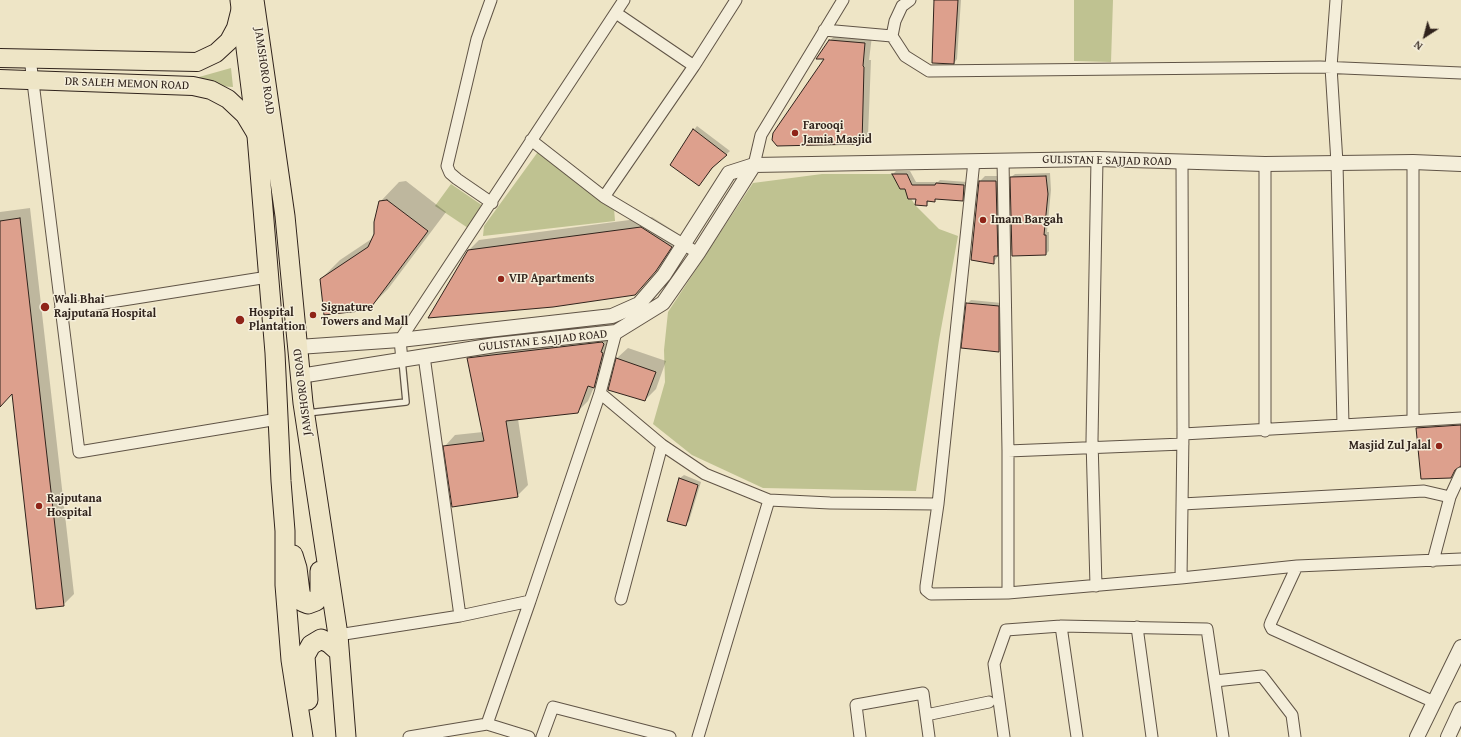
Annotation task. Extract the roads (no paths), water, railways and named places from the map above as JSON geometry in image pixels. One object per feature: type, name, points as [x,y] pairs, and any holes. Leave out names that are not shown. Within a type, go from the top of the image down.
[{"type":"highway","name":"JAMSHORO ROAD","points":[[245,3],[275,353],[285,531],[285,585],[291,660],[303,737]]},
{"type":"highway","name":"JAMSHORO ROAD","points":[[245,3],[285,216],[300,376],[338,643],[346,737]]},
{"type":"highway","points":[[285,531],[297,568],[303,602],[308,604],[316,601],[320,594],[320,584],[316,492]]},
{"type":"highway","points":[[309,737],[305,656],[311,645],[321,639],[329,643],[338,643]]},
{"type":"main road","name":"DR SALEH MEMON ROAD","points":[[0,58],[197,62],[216,53],[229,41],[236,28],[245,3]]},
{"type":"main road","name":"DR SALEH MEMON ROAD","points":[[0,79],[193,86],[211,90],[228,99],[245,115],[257,136]]},
{"type":"street","points":[[491,0],[477,39],[447,166],[450,173],[457,179],[492,203]]},
{"type":"street","points":[[402,360],[400,340],[471,231],[492,203],[531,140],[624,0]]},
{"type":"street","points":[[604,197],[694,66],[736,0]]},
{"type":"street","points":[[754,165],[761,134],[843,0]]},
{"type":"street","points":[[910,0],[902,6],[895,21],[892,36],[905,56],[929,71],[1331,67],[1461,73]]},
{"type":"street","points":[[1336,0],[1331,67],[1337,163],[1343,425]]},
{"type":"street","points":[[616,13],[694,66]]},
{"type":"street","points":[[824,30],[892,36]]},
{"type":"street","points":[[30,58],[60,310],[79,452],[278,419]]},
{"type":"street","points":[[531,140],[604,197],[698,253]]},
{"type":"street","points":[[1096,586],[1092,448],[1097,159]]},
{"type":"street","name":"GULISTAN E SAJJAD ROAD","points":[[298,347],[400,340],[612,316],[639,304],[664,275],[729,173],[754,165],[1097,159],[1265,164],[1413,162],[1461,164]]},
{"type":"street","points":[[1003,160],[1008,451],[1008,593]]},
{"type":"street","points":[[974,161],[938,504],[926,590],[931,594],[1008,593],[1096,586],[1296,566],[1461,559]]},
{"type":"street","points":[[1181,578],[1183,439],[1182,162]]},
{"type":"street","points":[[1413,162],[1413,420]]},
{"type":"street","points":[[1265,164],[1265,431]]},
{"type":"street","name":"GULISTAN E SAJJAD ROAD","points":[[300,376],[495,345],[616,332],[663,302],[698,253],[754,165]]},
{"type":"street","points":[[60,310],[268,277]]},
{"type":"street","points":[[487,724],[600,393],[616,332]]},
{"type":"street","points":[[424,356],[460,616]]},
{"type":"street","points":[[600,393],[662,445],[706,474],[769,500],[830,503],[938,504]]},
{"type":"street","points":[[1008,451],[1092,448],[1265,431],[1461,418]]},
{"type":"street","points":[[621,599],[662,445]]},
{"type":"street","points":[[1433,561],[1450,497],[1461,474]]},
{"type":"street","points":[[1182,504],[1424,491],[1450,497]]},
{"type":"street","points":[[698,737],[769,500]]},
{"type":"street","points":[[1296,566],[1271,622],[1270,625],[1272,629],[1434,702]]},
{"type":"street","points":[[338,643],[530,601]]},
{"type":"street","points":[[1062,626],[1077,737]]},
{"type":"street","points":[[1004,737],[994,664],[1006,630],[1062,626],[1207,629],[1223,737]]},
{"type":"street","points":[[1138,627],[1152,737]]},
{"type":"street","points":[[1417,737],[1461,647]]},
{"type":"street","points":[[1215,681],[1262,676],[1292,715],[1295,737]]},
{"type":"street","points":[[860,737],[856,705],[923,693],[929,737]]},
{"type":"street","points":[[926,715],[989,702]]},
{"type":"street","points":[[542,737],[553,707],[670,737]]},
{"type":"street","points":[[1448,737],[1461,709]]},
{"type":"street","points":[[409,737],[487,724],[529,737]]},
{"type":"lane","points":[[305,413],[406,402],[402,360]]},
{"type":"place","name":"Farooqi Jamia Masjid","points":[[795,133]]},
{"type":"place","name":"Imam Bargah","points":[[983,220]]},
{"type":"place","name":"VIP Apartments","points":[[501,279]]},
{"type":"place","name":"Wali Bhai Rajputana Hospital","points":[[45,307]]},
{"type":"place","name":"Signature Towers and Mall","points":[[313,315]]},
{"type":"place","name":"Hospital Plantation","points":[[240,320]]},
{"type":"place","name":"Masjid Zul Jalal","points":[[1439,446]]},
{"type":"place","name":"Rajputana Hospital","points":[[39,506]]}]
